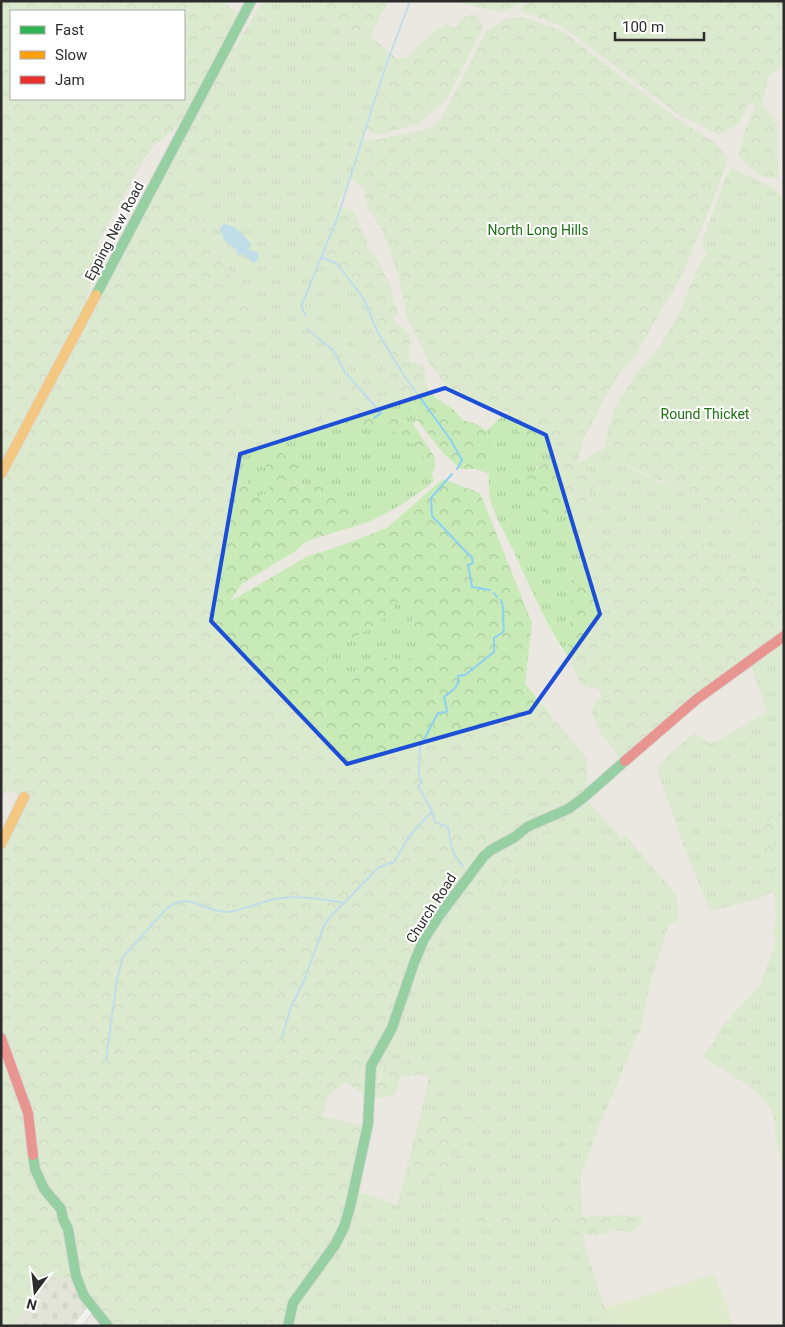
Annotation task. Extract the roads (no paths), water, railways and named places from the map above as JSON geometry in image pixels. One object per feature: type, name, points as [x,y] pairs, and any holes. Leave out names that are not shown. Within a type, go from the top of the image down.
[{"type":"street","name":"Epping New Road","points":[[1,474],[251,1]]},
{"type":"street","name":"Church Road","points":[[288,1326],[293,1303],[335,1245],[344,1227],[368,1124],[371,1066],[375,1055],[392,1028],[419,949],[439,916],[477,865],[492,850],[515,837],[527,827],[568,808],[582,799],[697,699],[784,636]]},
{"type":"street","points":[[1,844],[24,797]]},
{"type":"street","points":[[1,1038],[28,1112],[35,1169],[44,1189],[62,1208],[63,1219],[68,1229],[76,1276],[84,1296],[108,1326]]},
{"type":"street","points":[[77,1326],[93,1306]]},
{"type":"water","points":[[223,224],[236,228],[242,234],[251,244],[249,250],[259,253],[258,260],[254,263],[243,254],[238,256],[237,250],[224,240],[220,229]]},
{"type":"waterway","points":[[306,316],[301,307],[338,216],[384,71],[410,1]]},
{"type":"waterway","points":[[322,257],[337,264],[364,299],[377,331],[403,374],[450,439],[462,460],[457,469]]},
{"type":"waterway","points":[[308,328],[308,330],[333,350],[345,372],[381,413],[374,418]]},
{"type":"waterway","points":[[452,474],[431,498],[432,516],[472,558],[473,563],[468,565],[472,587],[490,590]]},
{"type":"waterway","points":[[494,593],[497,597]]},
{"type":"waterway","points":[[420,747],[438,713],[447,711],[444,697],[457,686],[458,676],[465,675],[494,652],[494,638],[504,630],[501,600]]},
{"type":"waterway","points":[[387,864],[394,862],[408,838],[432,811],[418,786],[422,782],[419,775],[420,748]]},
{"type":"waterway","points":[[432,811],[435,822],[448,827],[454,853],[463,866]]},
{"type":"waterway","points":[[106,1060],[117,979],[123,957],[167,908],[183,901],[196,903],[218,911],[231,912],[271,900],[289,897],[344,903],[378,868],[385,865]]},
{"type":"waterway","points":[[282,1037],[291,1007],[304,981],[323,928],[330,917],[344,903]]},
{"type":"park label","name":"North Long Hills","points":[[538,230]]},
{"type":"park label","name":"Round Thicket","points":[[705,414]]}]
